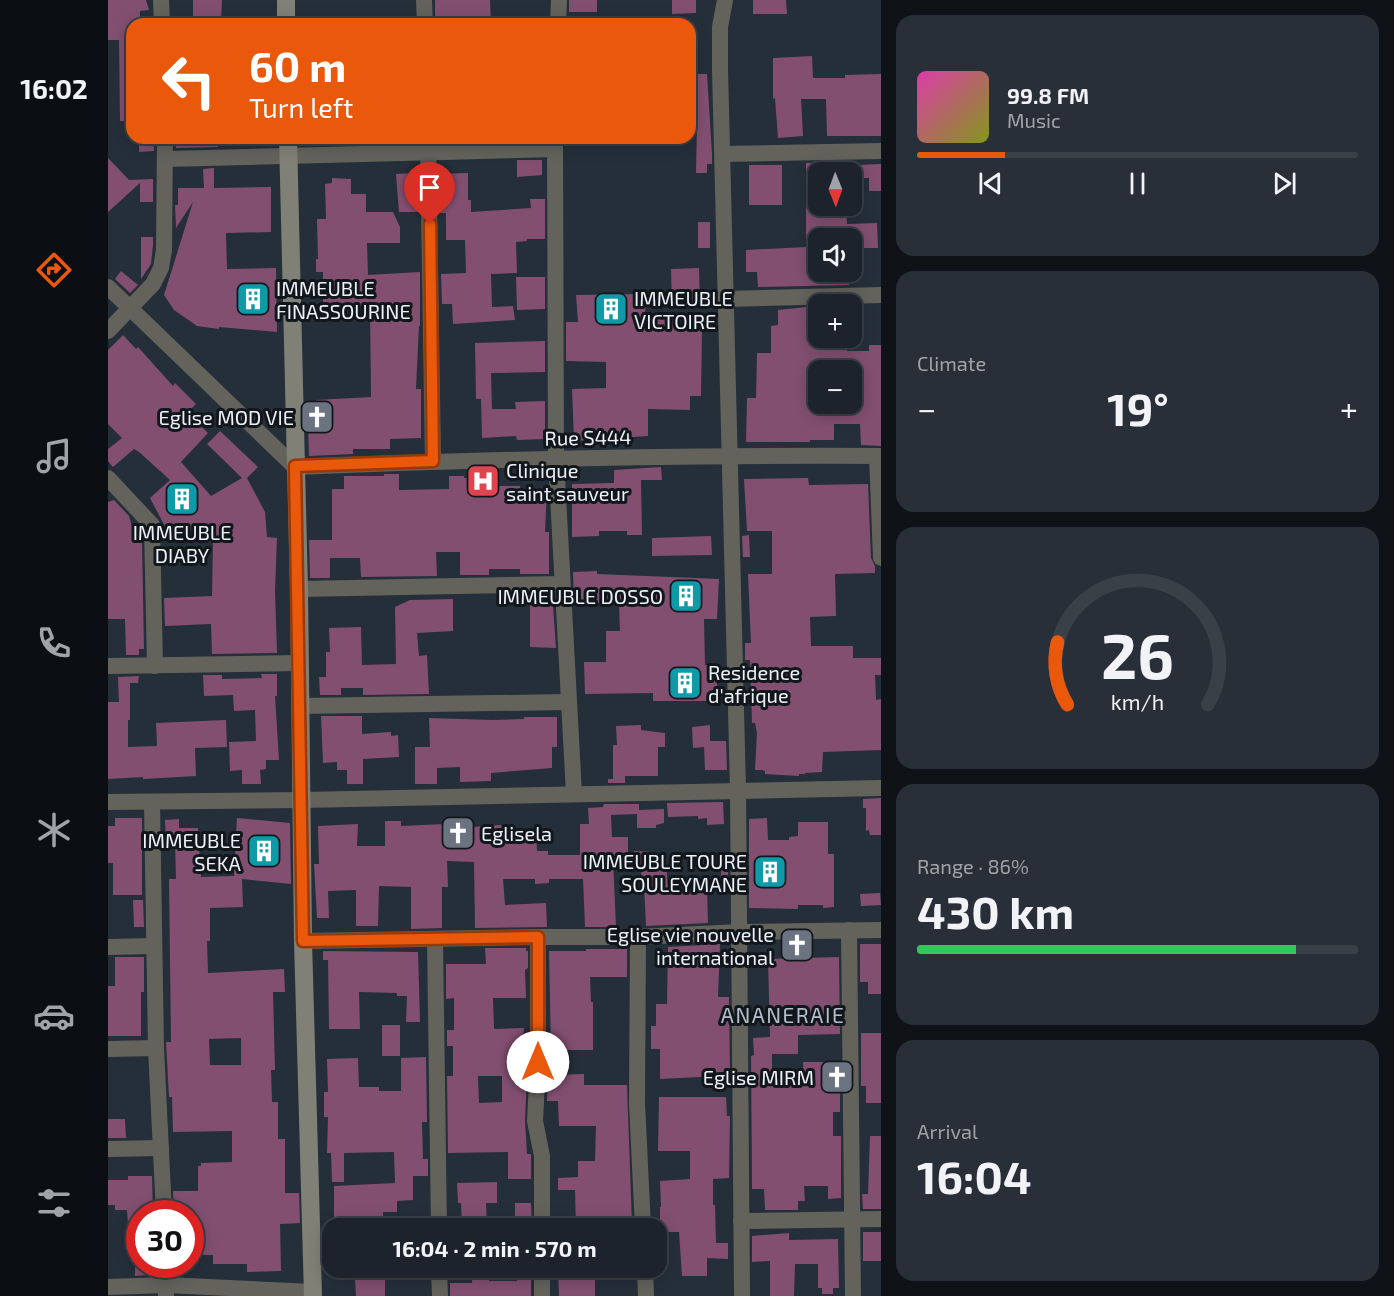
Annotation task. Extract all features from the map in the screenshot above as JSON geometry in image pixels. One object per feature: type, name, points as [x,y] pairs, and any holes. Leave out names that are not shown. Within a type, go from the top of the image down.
[{"type":"street","points":[[161,0],[162,18]]},
{"type":"street","points":[[286,0],[286,18]]},
{"type":"street","points":[[424,0],[425,18]]},
{"type":"street","points":[[558,18],[559,0]]},
{"type":"street","points":[[725,0],[720,27],[738,790],[742,1296]]},
{"type":"street","points":[[108,331],[153,284],[161,268],[164,250],[165,144]]},
{"type":"street","points":[[108,1287],[166,1291],[313,1294],[303,941],[299,589],[288,144]]},
{"type":"street","points":[[166,159],[288,156],[428,145],[492,144]]},
{"type":"street","points":[[555,144],[556,459],[574,794]]},
{"type":"street","points":[[428,145],[433,461]]},
{"type":"street","points":[[723,154],[881,151]]},
{"type":"street","points":[[108,287],[295,466]]},
{"type":"street","points":[[725,299],[881,295]]},
{"type":"street","name":"Rue S444","points":[[295,466],[731,455],[879,456]]},
{"type":"street","points":[[879,456],[881,558]]},
{"type":"street","points":[[108,478],[152,525],[155,666]]},
{"type":"street","points":[[299,589],[562,584]]},
{"type":"street","points":[[108,666],[299,663]]},
{"type":"street","points":[[300,706],[568,702]]},
{"type":"street","points":[[108,802],[881,788]]},
{"type":"street","points":[[152,802],[156,1048],[163,1200]]},
{"type":"street","points":[[849,930],[853,1296]]},
{"type":"street","points":[[303,941],[538,937],[638,938],[740,932],[881,930]]},
{"type":"street","points":[[538,937],[538,1062],[535,1121],[542,1156],[542,1218]]},
{"type":"street","points":[[638,938],[637,1103],[643,1218]]},
{"type":"street","points":[[435,939],[439,1218]]},
{"type":"street","points":[[108,946],[154,946]]},
{"type":"street","points":[[108,1049],[156,1048]]},
{"type":"street","points":[[108,1149],[161,1148]]},
{"type":"street","points":[[741,1221],[881,1219]]},
{"type":"street","points":[[439,1278],[440,1296]]},
{"type":"street","points":[[542,1278],[542,1296]]},
{"type":"street","points":[[645,1278],[646,1296]]},
{"type":"building","points":[[108,0],[146,0],[149,10],[140,11],[140,18],[126,18],[126,121],[120,121],[119,40],[108,40]]},
{"type":"building","points":[[193,0],[222,0],[221,18],[193,18]]},
{"type":"building","points":[[435,0],[490,0],[491,18],[435,18]]},
{"type":"building","points":[[569,0],[597,0],[597,12],[569,12]]},
{"type":"building","points":[[672,0],[696,0],[696,13],[672,14]]},
{"type":"building","points":[[753,0],[786,0],[787,14],[753,14]]},
{"type":"building","points":[[812,56],[813,78],[845,78],[845,75],[881,74],[881,136],[827,136],[826,99],[801,99],[803,136],[778,138],[775,98],[773,99],[773,58]]},
{"type":"building","points":[[698,74],[707,74],[712,164],[707,164],[707,173],[696,173]]},
{"type":"building","points":[[139,144],[153,144],[154,151],[139,152]]},
{"type":"building","points":[[176,144],[218,144],[218,147],[176,148]]},
{"type":"building","points":[[108,158],[129,180],[153,179],[153,202],[140,202],[140,183],[108,212]]},
{"type":"building","points":[[517,160],[542,160],[542,175],[517,177]]},
{"type":"building","points":[[806,163],[808,163],[808,216],[847,216],[847,224],[877,223],[878,248],[862,248],[862,228],[808,228],[808,282],[849,282],[849,285],[758,287],[757,272],[746,272],[746,250],[806,247]]},
{"type":"building","points":[[881,164],[881,191],[869,191],[869,178],[862,178],[862,165]]},
{"type":"building","points":[[749,165],[782,165],[782,205],[749,205]]},
{"type":"building","points":[[214,168],[214,188],[271,187],[271,232],[226,233],[227,269],[276,268],[277,332],[197,326],[174,310],[164,295],[193,202],[176,228],[175,205],[178,205],[178,188],[204,188],[203,169]]},
{"type":"building","points":[[418,173],[419,212],[399,212],[396,174]]},
{"type":"building","points":[[468,173],[468,200],[471,200],[471,212],[531,208],[530,199],[545,199],[545,239],[527,239],[527,241],[516,242],[517,273],[491,274],[492,307],[513,306],[515,320],[453,324],[452,304],[442,304],[441,274],[466,273],[465,240],[446,240],[446,213],[440,213],[439,174]]},
{"type":"building","points":[[332,178],[351,179],[351,194],[366,194],[366,212],[393,212],[400,227],[400,243],[367,243],[368,275],[420,272],[420,326],[416,389],[421,389],[421,438],[390,439],[390,449],[353,449],[353,454],[309,456],[308,424],[318,424],[316,400],[371,397],[370,306],[323,307],[323,272],[316,272],[317,219],[326,219],[325,184],[332,183]]},
{"type":"building","points":[[698,222],[710,222],[710,248],[698,248]]},
{"type":"building","points":[[141,237],[153,237],[153,245],[151,264],[141,279]]},
{"type":"building","points":[[699,268],[700,307],[672,307],[671,269]]},
{"type":"building","points":[[121,271],[138,285],[130,293],[115,279]]},
{"type":"building","points":[[516,277],[545,277],[545,309],[517,310]]},
{"type":"building","points":[[646,294],[645,314],[679,315],[676,331],[702,330],[701,396],[690,396],[690,410],[648,409],[648,436],[574,441],[572,389],[606,388],[606,362],[566,361],[566,322],[578,322],[576,295]]},
{"type":"building","points":[[807,307],[808,348],[847,348],[847,351],[869,351],[869,345],[881,345],[881,446],[861,445],[860,424],[834,424],[834,440],[746,442],[747,398],[756,398],[757,353],[771,353],[771,326],[778,325],[778,310]]},
{"type":"building","points":[[123,335],[136,349],[138,347],[173,386],[175,383],[196,404],[187,413],[208,433],[181,462],[211,496],[242,478],[207,444],[220,431],[258,467],[247,478],[265,512],[267,537],[277,538],[275,591],[277,653],[212,654],[211,624],[165,626],[164,598],[212,596],[213,542],[203,542],[204,530],[168,532],[150,498],[170,480],[139,452],[134,449],[113,467],[108,461],[108,449],[122,438],[108,424],[108,350]]},
{"type":"building","points":[[545,341],[545,372],[491,373],[492,409],[516,409],[515,402],[545,401],[545,439],[517,440],[516,436],[482,438],[481,399],[476,399],[475,343]]},
{"type":"building","points":[[661,467],[662,480],[641,480],[642,535],[627,535],[627,531],[599,531],[599,536],[572,537],[572,484],[614,483],[614,470]]},
{"type":"building","points":[[384,474],[399,474],[399,490],[449,489],[449,476],[495,478],[495,486],[520,486],[520,489],[547,488],[545,532],[549,532],[549,574],[520,574],[520,569],[489,569],[489,575],[460,575],[460,552],[436,552],[437,576],[361,577],[360,558],[330,558],[330,578],[310,578],[309,540],[332,540],[332,489],[344,489],[344,476],[384,476]]},
{"type":"building","points":[[808,478],[809,485],[868,484],[871,558],[875,566],[875,573],[835,574],[836,616],[810,617],[811,646],[853,646],[853,658],[881,658],[881,675],[875,675],[876,700],[881,699],[881,750],[823,752],[822,772],[799,774],[799,776],[765,774],[765,771],[755,770],[757,733],[755,723],[752,723],[750,660],[745,660],[745,643],[751,643],[748,574],[772,574],[772,531],[747,531],[744,479]]},
{"type":"building","points":[[114,500],[129,516],[136,541],[142,541],[144,649],[139,649],[139,655],[126,655],[125,619],[108,619],[108,502]]},
{"type":"building","points":[[749,535],[750,557],[743,557],[742,536]]},
{"type":"building","points":[[711,536],[712,555],[652,556],[652,538]]},
{"type":"building","points":[[597,571],[597,574],[719,579],[717,619],[704,619],[705,665],[717,665],[717,701],[653,701],[653,693],[585,694],[584,662],[606,662],[606,631],[620,631],[619,603],[574,603],[573,572]]},
{"type":"building","points":[[453,599],[453,631],[417,633],[419,656],[427,655],[429,694],[363,695],[363,688],[341,688],[341,695],[320,695],[319,677],[326,677],[326,652],[330,652],[329,628],[361,627],[362,665],[396,664],[395,607],[410,600]]},
{"type":"building","points":[[530,605],[553,606],[556,648],[530,647]]},
{"type":"building","points":[[261,674],[277,674],[277,696],[275,696],[279,760],[266,760],[266,769],[260,770],[261,784],[242,784],[242,770],[230,771],[229,742],[256,741],[255,710],[234,711],[233,695],[204,696],[203,675],[222,675],[222,679],[262,678]]},
{"type":"building","points":[[139,676],[138,683],[130,683],[128,747],[157,746],[156,723],[226,720],[227,747],[195,748],[196,776],[108,779],[108,702],[119,702],[118,677]]},
{"type":"building","points":[[321,716],[362,716],[362,734],[391,732],[391,736],[398,735],[399,757],[363,759],[363,784],[347,784],[347,770],[337,770],[337,762],[323,763]]},
{"type":"building","points":[[524,717],[557,717],[557,747],[552,747],[552,768],[491,773],[491,781],[460,782],[460,767],[437,768],[437,784],[415,784],[415,747],[430,747],[429,718],[492,720],[524,719]]},
{"type":"building","points":[[641,725],[641,730],[665,733],[665,747],[658,747],[658,776],[625,776],[625,783],[608,783],[608,779],[613,779],[613,745],[617,745],[616,726]]},
{"type":"building","points":[[710,725],[710,741],[726,741],[727,770],[705,770],[704,747],[693,748],[692,727]]},
{"type":"building","points":[[881,798],[881,835],[870,835],[869,830],[866,831],[866,808],[863,808],[863,799]]},
{"type":"building","points":[[723,802],[724,824],[707,825],[707,818],[698,819],[698,816],[668,817],[667,803]]},
{"type":"building","points":[[604,804],[639,804],[639,810],[664,809],[664,823],[656,825],[656,828],[637,828],[637,814],[611,815],[612,837],[628,837],[628,859],[613,859],[616,927],[585,927],[583,879],[549,879],[549,883],[535,884],[535,879],[503,879],[505,905],[546,903],[547,927],[475,928],[474,862],[447,861],[448,887],[442,887],[442,928],[411,929],[411,887],[379,886],[378,926],[356,926],[356,890],[328,891],[329,918],[317,918],[314,864],[319,864],[318,826],[358,824],[357,846],[385,846],[385,821],[401,821],[401,826],[445,824],[445,829],[473,830],[473,827],[501,825],[502,830],[536,829],[537,851],[548,851],[548,855],[580,855],[580,824],[589,824],[588,808],[603,807]]},
{"type":"building","points":[[115,818],[142,818],[142,895],[113,895],[113,863],[108,863],[108,826],[115,826]]},
{"type":"building","points":[[237,818],[290,823],[291,884],[242,879],[243,907],[210,908],[210,941],[207,941],[208,973],[284,969],[285,992],[273,992],[275,1070],[271,1070],[272,1102],[278,1102],[278,1139],[285,1139],[285,1193],[299,1193],[300,1223],[280,1224],[281,1271],[247,1272],[247,1264],[213,1264],[213,1255],[204,1255],[204,1200],[173,1200],[173,1191],[198,1191],[198,1166],[201,1166],[201,1163],[232,1162],[232,1131],[173,1132],[166,1042],[171,1042],[169,879],[176,879],[175,842],[166,842],[165,820],[179,819],[179,828],[198,828],[201,877],[234,876]],"holes":[[[241,1038],[241,1065],[210,1065],[209,1039]]]},
{"type":"building","points":[[767,818],[768,840],[789,840],[789,837],[798,836],[798,822],[828,822],[828,854],[834,854],[834,907],[798,905],[798,909],[749,908],[749,819]]},
{"type":"building","points":[[634,851],[652,852],[652,859],[666,859],[668,890],[707,889],[708,923],[646,926],[644,885],[642,885],[641,870],[634,870]]},
{"type":"building","points":[[728,868],[728,893],[722,893],[721,869]]},
{"type":"building","points":[[880,893],[881,905],[861,906],[860,894]]},
{"type":"building","points":[[133,900],[143,900],[144,927],[134,927]]},
{"type":"building","points":[[720,944],[718,997],[729,997],[730,1073],[720,1073],[720,1076],[660,1079],[660,1049],[651,1049],[651,1026],[656,1026],[656,1004],[667,1004],[668,947]]},
{"type":"building","points":[[860,944],[881,944],[881,994],[868,994],[868,982],[860,982]]},
{"type":"building","points":[[485,948],[526,948],[528,951],[528,968],[525,970],[526,998],[493,998],[494,1029],[524,1028],[522,1054],[525,1054],[527,1076],[525,1121],[527,1154],[531,1154],[531,1179],[508,1179],[508,1152],[448,1153],[447,1076],[453,1076],[453,1046],[447,1046],[447,1030],[454,1030],[454,998],[446,999],[446,964],[486,964]],"holes":[[[478,1076],[502,1076],[502,1102],[479,1103]]]},
{"type":"building","points":[[586,949],[627,949],[627,977],[590,977],[591,1002],[593,1002],[593,1050],[551,1050],[549,951],[586,951]]},
{"type":"building","points":[[323,951],[418,952],[420,1022],[406,1022],[407,996],[397,996],[397,993],[359,992],[360,1029],[329,1029],[328,960],[323,960]]},
{"type":"building","points":[[115,957],[144,957],[141,1036],[108,1036],[108,986],[115,986]]},
{"type":"building","points":[[839,957],[840,1034],[798,1035],[798,1054],[772,1054],[772,1085],[804,1085],[803,1062],[823,1062],[823,1068],[840,1067],[840,1112],[833,1112],[833,1136],[841,1136],[841,1198],[828,1199],[828,1186],[804,1186],[805,1201],[798,1201],[798,1210],[765,1210],[764,1189],[752,1189],[751,1056],[754,1055],[753,1038],[770,1037],[768,959]]},
{"type":"building","points":[[382,1025],[400,1025],[400,1056],[382,1056]]},
{"type":"building","points":[[861,1033],[881,1033],[881,1103],[866,1103],[866,1086],[861,1086]]},
{"type":"building","points":[[426,1057],[427,1122],[422,1122],[423,1159],[428,1159],[428,1176],[413,1176],[413,1200],[397,1201],[397,1212],[383,1212],[383,1218],[334,1218],[334,1186],[395,1183],[394,1152],[344,1153],[344,1182],[332,1182],[331,1153],[327,1153],[328,1117],[324,1117],[324,1092],[328,1092],[327,1059],[358,1058],[359,1087],[379,1087],[379,1091],[401,1091],[401,1058]]},
{"type":"building","points":[[584,1074],[584,1085],[627,1085],[632,1218],[576,1218],[575,1190],[558,1190],[558,1178],[578,1177],[578,1161],[595,1161],[596,1126],[559,1126],[558,1101],[547,1101],[548,1075]]},
{"type":"building","points":[[659,1097],[726,1097],[727,1116],[730,1116],[729,1178],[713,1179],[713,1205],[715,1205],[716,1243],[728,1243],[728,1259],[707,1258],[707,1276],[682,1276],[679,1232],[667,1232],[667,1218],[660,1218],[660,1181],[690,1179],[690,1151],[658,1151]]},
{"type":"building","points":[[108,1119],[125,1119],[126,1138],[108,1138]]},
{"type":"building","points":[[870,1136],[881,1136],[881,1209],[863,1209],[862,1194],[868,1194]]},
{"type":"building","points":[[128,1176],[152,1176],[153,1200],[126,1200],[126,1210],[115,1210],[115,1205],[108,1205],[108,1180],[128,1180]]},
{"type":"building","points":[[497,1182],[497,1203],[486,1203],[487,1218],[462,1218],[457,1183]]},
{"type":"building","points":[[515,1203],[531,1203],[532,1218],[515,1218]]},
{"type":"building","points":[[863,1232],[881,1232],[881,1261],[863,1261]]},
{"type":"building","points":[[789,1233],[789,1240],[838,1239],[839,1288],[833,1288],[833,1294],[822,1294],[822,1288],[818,1288],[818,1264],[795,1264],[794,1296],[770,1296],[770,1261],[752,1262],[752,1236]]},
{"type":"building","points":[[396,1278],[396,1279],[385,1279],[385,1296],[356,1296],[355,1279],[339,1279]]},
{"type":"building","points":[[472,1278],[489,1278],[489,1281],[517,1281],[517,1278],[531,1278],[531,1296],[450,1296],[450,1283],[472,1283]]},
{"type":"building","points":[[558,1278],[595,1278],[595,1296],[559,1296]]},
{"type":"place","name":"IMMEUBLE FINASSOURINE","points":[[253,299]]},
{"type":"place","name":"IMMEUBLE VICTOIRE","points":[[611,309]]},
{"type":"place","name":"Eglise MOD VIE","points":[[317,417]]},
{"type":"place","name":"Clinique saint sauveur","points":[[483,481]]},
{"type":"place","name":"IMMEUBLE DIABY","points":[[182,499]]},
{"type":"place","name":"IMMEUBLE DOSSO","points":[[686,596]]},
{"type":"place","name":"Residence d'afrique","points":[[685,683]]},
{"type":"place","name":"Eglisela","points":[[458,833]]},
{"type":"place","name":"IMMEUBLE SEKA","points":[[264,851]]},
{"type":"place","name":"IMMEUBLE TOURE SOULEYMANE","points":[[770,872]]},
{"type":"place","name":"Eglise vie nouvelle international","points":[[797,945]]},
{"type":"place","name":"Eglise MIRM","points":[[837,1077]]},
{"type":"district","name":"ANANERAIE","points":[[783,1014]]},
{"type":"route","points":[[430,224],[433,461],[295,466],[299,589],[303,941],[538,937],[538,1062]]}]
